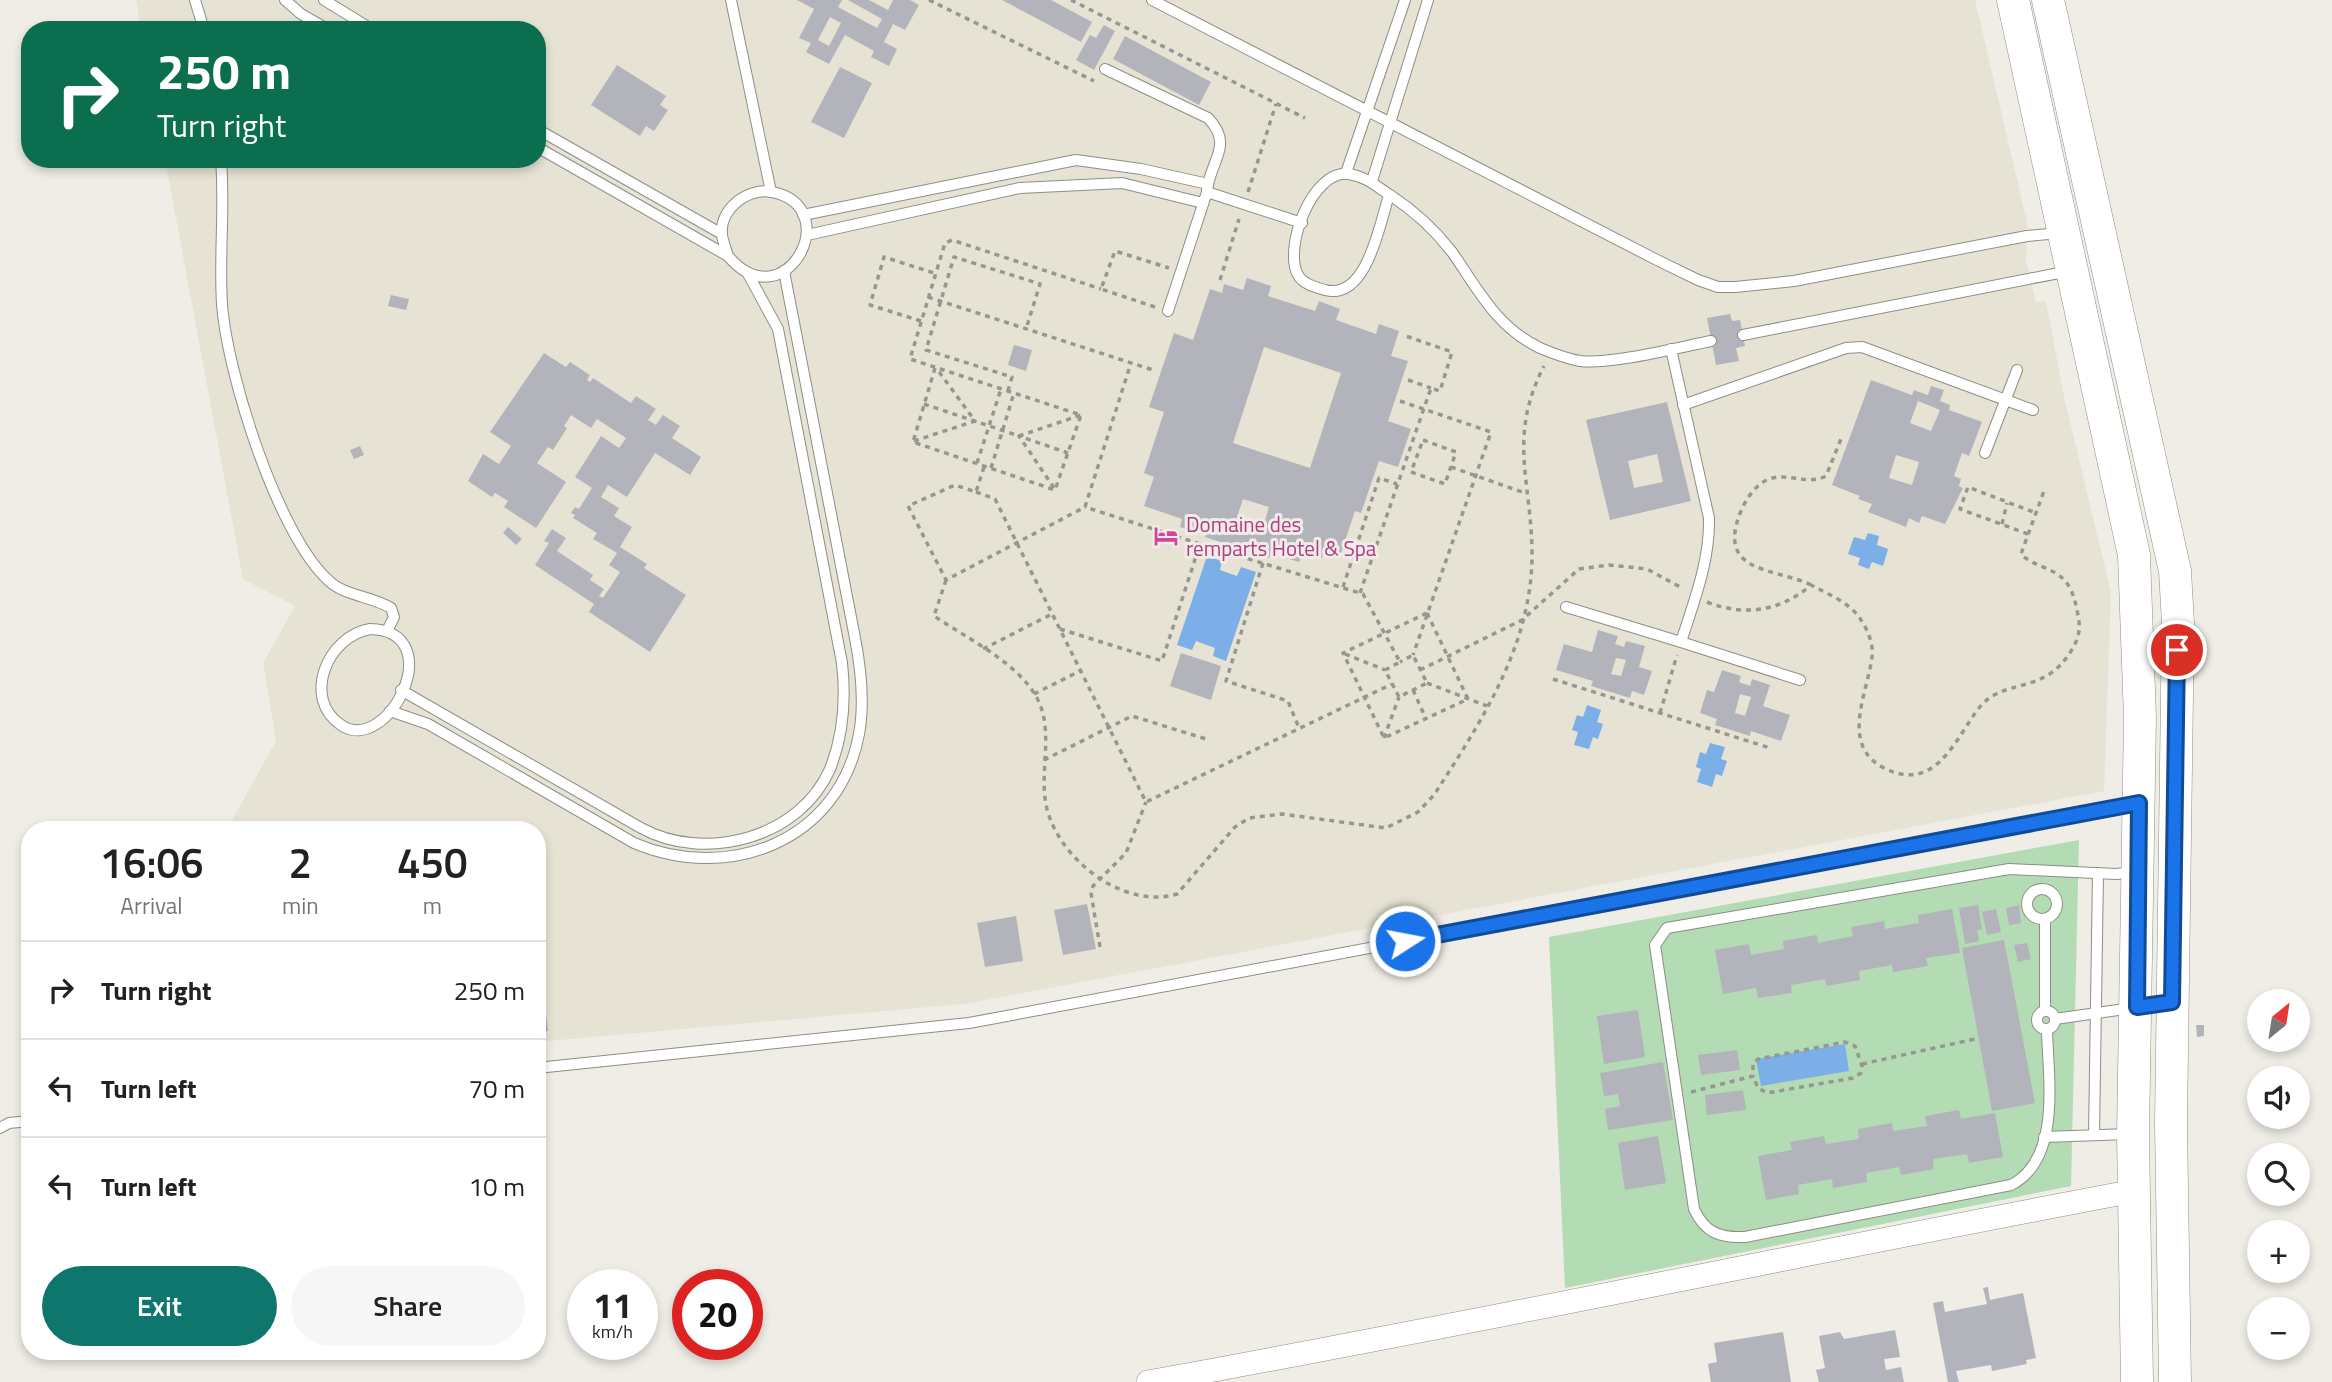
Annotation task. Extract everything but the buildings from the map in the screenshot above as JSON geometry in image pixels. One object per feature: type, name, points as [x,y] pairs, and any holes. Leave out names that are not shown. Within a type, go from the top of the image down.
[{"type":"street","points":[[2013,0],[2126,511],[2136,574],[2139,803],[2133,1134],[2137,1382]]},
{"type":"street","points":[[2048,0],[2175,571],[2178,623],[2171,1287],[2175,1382]]},
{"type":"street","points":[[2136,574],[2175,571]]},
{"type":"street","points":[[2138,621],[2178,623]]},
{"type":"street","points":[[2137,1007],[2172,1002]]},
{"type":"street","points":[[1148,1382],[1427,1332],[1626,1289],[2134,1191]]},
{"type":"lane","points":[[195,0],[201,21]]},
{"type":"lane","points":[[285,0],[313,21]]},
{"type":"lane","points":[[324,0],[358,21]]},
{"type":"lane","points":[[731,0],[771,191]]},
{"type":"lane","points":[[1152,0],[1657,260],[1718,286],[1794,281],[2027,236],[2063,233]]},
{"type":"lane","points":[[1346,173],[1405,0]]},
{"type":"lane","points":[[1372,181],[1428,0]]},
{"type":"lane","points":[[1105,69],[1208,118],[1219,129],[1222,142],[1168,311]]},
{"type":"lane","points":[[546,137],[722,234]]},
{"type":"lane","points":[[401,690],[652,834],[675,842],[715,844],[771,829],[810,799],[829,771],[836,752],[844,696],[833,617],[778,329],[747,272],[728,256],[546,153]]},
{"type":"lane","points":[[803,215],[1076,160],[1141,169],[1302,223]]},
{"type":"lane","points":[[222,168],[225,211],[221,278],[223,321],[231,364],[251,430],[279,499],[307,555],[330,582],[391,608],[394,617],[387,631]]},
{"type":"lane","points":[[1389,195],[1371,253],[1359,276],[1347,288],[1331,291],[1311,286],[1298,275],[1293,256],[1307,201],[1323,181],[1346,173],[1372,181],[1428,224],[1452,252],[1494,315],[1539,347],[1581,361],[1711,341]]},
{"type":"lane","points":[[807,235],[1020,188],[1122,183],[1206,193]]},
{"type":"lane","points":[[728,256],[722,234],[729,211],[737,201],[759,191],[771,191],[784,196],[803,215],[807,235],[801,256],[784,271],[760,276],[747,272]]},
{"type":"lane","points":[[1743,335],[2072,270]]},
{"type":"lane","points":[[390,711],[428,724],[634,843],[670,856],[700,860],[730,859],[758,852],[787,838],[812,818],[833,794],[844,776],[859,734],[860,673],[784,271]]},
{"type":"lane","points":[[1683,405],[1846,348],[1862,347],[2033,410]]},
{"type":"lane","points":[[1671,349],[1709,518],[1710,538],[1681,642]]},
{"type":"lane","points":[[1985,453],[2017,370]]},
{"type":"lane","points":[[1566,607],[1800,680]]},
{"type":"lane","points":[[833,617],[849,615]]},
{"type":"lane","points":[[370,629],[387,631],[404,643],[411,664],[401,690],[390,711],[372,729],[347,729],[331,718],[326,710],[320,684],[321,677],[341,643],[351,634],[370,629]]},
{"type":"lane","points":[[542,790],[550,776]]},
{"type":"lane","points":[[546,1067],[969,1023],[2139,803]]},
{"type":"lane","points":[[2047,1030],[2055,1024],[2055,1019],[2050,1012],[2045,1011],[2040,1013],[2037,1021],[2047,1030],[2048,1113],[2045,1137],[2030,1170],[2022,1180],[2011,1185],[1745,1237],[1724,1237],[1706,1228],[1694,1209],[1679,1095],[1654,958],[1655,945],[1667,928],[2009,869],[2138,872]]},
{"type":"lane","points":[[2094,1135],[2098,873]]},
{"type":"lane","points":[[2045,919],[2045,1011]]},
{"type":"lane","points":[[2055,1019],[2137,1007]]},
{"type":"lane","points":[[0,1128],[9,1123],[21,1122]]},
{"type":"lane","points":[[2045,1137],[2133,1134]]},
{"type":"path","points":[[929,0],[1098,83],[1105,69]]},
{"type":"path","points":[[1071,0],[1305,118]]},
{"type":"path","points":[[1082,415],[910,359],[942,247],[951,240],[1168,311]]},
{"type":"path","points":[[1101,289],[1115,251],[1181,272]]},
{"type":"path","points":[[921,321],[870,305],[884,257],[934,273]]},
{"type":"path","points":[[1008,391],[1012,376],[926,350],[954,257],[1040,284],[1027,329]]},
{"type":"path","points":[[928,297],[1153,370]]},
{"type":"path","points":[[1403,335],[1452,352],[1440,391],[1408,380]]},
{"type":"path","points":[[1131,363],[1085,507],[946,580],[934,616],[1018,674],[1034,694],[1044,718],[1047,808],[1054,825],[1069,848],[1099,880],[1146,898],[1177,894],[1235,827],[1263,814],[1386,828],[1418,812],[1434,795],[1505,674],[1522,620],[1532,556],[1522,447],[1524,424],[1529,396],[1552,352]]},
{"type":"path","points":[[913,442],[935,368]]},
{"type":"path","points":[[935,368],[975,421]]},
{"type":"path","points":[[1360,593],[1431,388]]},
{"type":"path","points":[[977,463],[1001,389]]},
{"type":"path","points":[[991,468],[1014,393]]},
{"type":"path","points":[[1385,670],[1413,655],[1491,432],[1400,401]]},
{"type":"path","points":[[924,404],[1068,453]]},
{"type":"path","points":[[1019,436],[1082,415]]},
{"type":"path","points":[[1055,490],[1082,415]]},
{"type":"path","points":[[913,442],[975,421]]},
{"type":"path","points":[[1019,436],[1055,490]]},
{"type":"path","points":[[1841,439],[1826,476],[1817,481],[1802,482],[1784,478],[1769,480],[1756,488],[1737,520],[1734,541],[1743,559],[1757,569],[1811,585],[1854,611],[1868,632],[1872,659],[1858,716],[1868,754],[1887,769],[1902,773],[1922,771],[1944,760],[1985,701],[2054,673],[2078,637],[2076,603],[2066,582],[2022,555],[2044,491]]},
{"type":"path","points":[[1423,440],[1456,453],[1451,467],[1445,484],[1411,472],[1423,440]]},
{"type":"path","points":[[913,442],[1055,490]]},
{"type":"path","points":[[1408,453],[1417,456]]},
{"type":"path","points":[[976,492],[985,466]]},
{"type":"path","points":[[1451,467],[1525,494]]},
{"type":"path","points":[[1343,587],[1379,478],[1397,484]]},
{"type":"path","points":[[946,580],[908,506],[955,485],[995,499],[1146,802]]},
{"type":"path","points":[[2028,534],[1960,509],[1968,487],[2036,513]]},
{"type":"path","points":[[2002,524],[2007,503]]},
{"type":"path","points":[[1085,507],[1360,593],[1400,662]]},
{"type":"path","points":[[1060,629],[1162,661],[1200,544]]},
{"type":"path","points":[[1263,563],[1226,681],[1288,701],[1299,728]]},
{"type":"path","points":[[1420,670],[1522,620],[1579,569],[1609,565],[1647,569],[1695,597],[1736,610],[1781,606],[1811,585]]},
{"type":"path","points":[[1343,653],[1427,613]]},
{"type":"path","points":[[1427,613],[1468,699]]},
{"type":"path","points":[[983,649],[1052,614]]},
{"type":"path","points":[[1660,713],[1681,642]]},
{"type":"path","points":[[1343,653],[1385,670],[1399,697]]},
{"type":"path","points":[[1343,653],[1384,738]]},
{"type":"path","points":[[1413,655],[1427,683],[1487,706]]},
{"type":"path","points":[[1034,694],[1080,671]]},
{"type":"path","points":[[1553,679],[1770,748]]},
{"type":"path","points":[[1384,738],[1399,697],[1427,683]]},
{"type":"path","points":[[1100,947],[1091,893],[1099,880],[1126,853],[1146,802],[1392,684]]},
{"type":"path","points":[[1413,690],[1426,719]]},
{"type":"path","points":[[1384,738],[1468,699]]},
{"type":"path","points":[[1044,760],[1132,716],[1206,739]]},
{"type":"path","points":[[1861,1064],[1975,1038]]},
{"type":"path","points":[[1847,1042],[1855,1046],[1861,1064],[1861,1073],[1853,1078],[1767,1093],[1758,1088],[1753,1076],[1753,1064],[1758,1059],[1847,1042]]},
{"type":"path","points":[[1679,1095],[1753,1076]]},
{"type":"shaded area","name":"Domaine des remparts Hotel & Spa","points":[[136,0],[1975,0],[2027,222],[2026,261],[2036,302],[2046,301],[2064,397],[2111,592],[2104,791],[964,1004],[546,1041],[546,821],[231,821],[276,741],[263,663],[295,606],[243,579],[167,168],[546,168],[546,21],[140,21]]},
{"type":"green space","points":[[2079,840],[2071,1186],[1565,1288],[1549,937]]},
{"type":"water","points":[[1868,533],[1879,536],[1877,545],[1888,549],[1883,566],[1872,562],[1869,569],[1858,565],[1860,558],[1848,554],[1854,537],[1865,540]]},
{"type":"water","points":[[1207,556],[1222,561],[1220,570],[1237,576],[1241,567],[1256,572],[1226,661],[1213,656],[1215,648],[1196,641],[1192,650],[1177,645]]},
{"type":"water","points":[[1587,705],[1601,710],[1597,722],[1603,724],[1598,739],[1593,737],[1589,749],[1574,745],[1578,732],[1572,730],[1577,715],[1583,717]]},
{"type":"water","points":[[1710,743],[1725,747],[1721,759],[1727,761],[1722,776],[1716,774],[1712,787],[1697,782],[1701,769],[1696,767],[1700,752],[1706,754]]},
{"type":"water","points":[[1845,1044],[1849,1071],[1761,1086],[1756,1059]]},
{"type":"place","name":"Domaine des remparts Hotel & Spa","points":[[1166,536]]},
{"type":"route","points":[[1405,941],[2139,803],[2137,1007],[2172,1002],[2177,650]]}]
